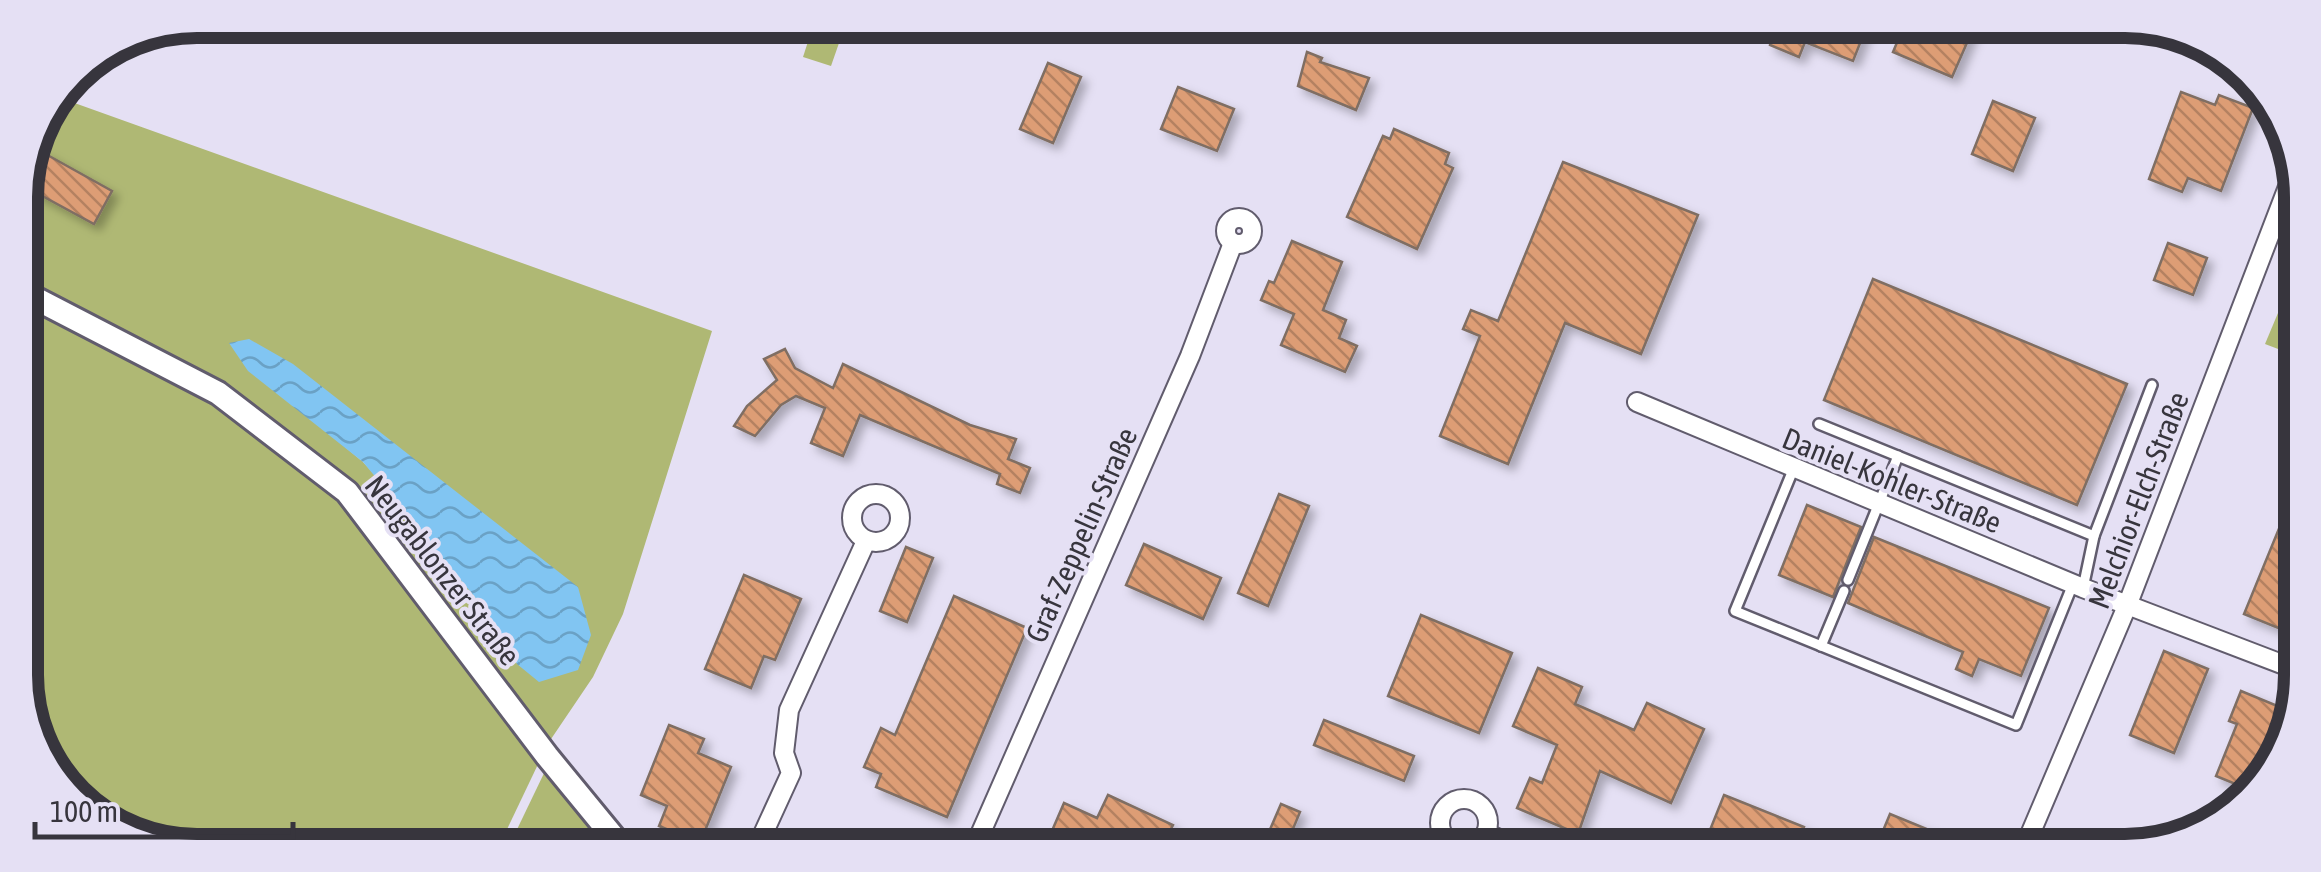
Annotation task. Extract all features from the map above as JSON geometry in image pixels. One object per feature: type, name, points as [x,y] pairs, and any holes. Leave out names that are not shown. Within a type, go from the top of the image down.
[{"type":"street","name":"Melchior-Elch-Straße","points":[[2030,834],[2128,606],[2284,197]]},
{"type":"street","name":"Graf-Zeppelin-Straße","points":[[980,834],[1190,356],[1233,243]]},
{"type":"street","name":"Neugablonzer Straße","points":[[38,300],[218,393],[347,492],[611,834]]},
{"type":"street","name":"Daniel-Kohler-Straße","points":[[1637,402],[1878,505],[2284,665]]},
{"type":"street","points":[[763,834],[792,773],[784,753],[789,710],[866,541]]},
{"type":"lane","points":[[1793,470],[1736,611],[2016,725],[2078,586],[2152,386]]},
{"type":"lane","points":[[1819,424],[2094,536]]},
{"type":"lane","points":[[1848,580],[1898,456]]},
{"type":"lane","points":[[1821,646],[1844,591]]},
{"type":"green space","points":[[809,38],[841,38],[831,66],[803,57]]},
{"type":"green space","points":[[70,101],[712,331],[623,614],[593,677],[547,745],[353,488],[38,293],[38,186],[50,136]],"holes":[[[249,339],[578,670],[500,642],[479,602],[397,499],[363,462],[313,420]]]},
{"type":"green space","points":[[2283,301],[2284,301],[2284,351],[2265,344]]},
{"type":"green space","points":[[38,307],[214,397],[343,494],[541,758],[505,834],[176,833],[126,818],[92,795],[64,764],[41,706]]},
{"type":"green space","points":[[547,767],[603,834],[515,834]]},
{"type":"water","points":[[249,339],[293,364],[578,587],[591,635],[578,670],[539,682],[517,664],[479,602],[363,462],[248,371],[229,343]]},
{"type":"building","points":[[1771,38],[1862,38],[1853,61],[1805,42],[1799,57],[1770,45]]},
{"type":"building","points":[[1899,38],[1969,38],[1952,77],[1893,52]]},
{"type":"building","points":[[1307,52],[1322,58],[1320,62],[1369,78],[1356,110],[1298,86]]},
{"type":"building","points":[[1048,63],[1081,77],[1053,143],[1020,129]]},
{"type":"building","points":[[1178,87],[1234,109],[1217,151],[1161,129]]},
{"type":"building","points":[[2181,92],[2215,105],[2219,95],[2253,108],[2221,191],[2188,178],[2182,192],[2149,179]]},
{"type":"building","points":[[1993,101],[2035,118],[2013,171],[1972,154]]},
{"type":"building","points":[[1394,129],[1449,153],[1445,164],[1453,168],[1417,249],[1347,217],[1383,136],[1390,139]]},
{"type":"building","points":[[44,153],[112,191],[94,224],[38,194]]},
{"type":"building","points":[[1563,162],[1698,215],[1641,354],[1565,323],[1508,464],[1440,436],[1480,336],[1463,329],[1471,310],[1498,321]]},
{"type":"building","points":[[1292,241],[1342,262],[1323,310],[1346,320],[1339,338],[1357,346],[1345,372],[1281,345],[1294,314],[1261,300],[1269,281],[1274,283]]},
{"type":"building","points":[[2168,243],[2207,258],[2193,295],[2154,280]]},
{"type":"building","points":[[1873,279],[2127,384],[2077,505],[1824,400]]},
{"type":"building","points":[[785,349],[795,368],[833,388],[843,364],[970,425],[1016,439],[1008,459],[1030,468],[1020,493],[997,484],[1000,474],[860,415],[843,456],[811,443],[825,408],[796,396],[781,405],[755,436],[734,426],[747,406],[777,380],[764,359]]},
{"type":"building","points":[[1279,494],[1309,506],[1268,606],[1238,593]]},
{"type":"building","points":[[1807,505],[1861,527],[1833,597],[1779,575]]},
{"type":"building","points":[[2284,516],[2284,630],[2244,614]]},
{"type":"building","points":[[1874,537],[2049,608],[2021,676],[1979,659],[1972,676],[1956,669],[1963,652],[1848,603]]},
{"type":"building","points":[[1144,544],[1221,578],[1203,619],[1126,585]]},
{"type":"building","points":[[906,547],[933,558],[907,622],[880,611]]},
{"type":"building","points":[[744,575],[801,599],[775,660],[764,656],[751,688],[705,669]]},
{"type":"building","points":[[954,596],[1027,628],[947,817],[876,787],[881,774],[864,767],[881,728],[895,735]]},
{"type":"building","points":[[1421,615],[1512,653],[1479,733],[1388,696]]},
{"type":"building","points":[[2164,651],[2208,669],[2174,753],[2130,735]]},
{"type":"building","points":[[1538,668],[1582,687],[1575,704],[1634,730],[1647,703],[1704,729],[1671,803],[1600,771],[1578,834],[1517,808],[1530,778],[1542,783],[1557,745],[1513,726]]},
{"type":"building","points":[[2241,691],[2279,707],[2262,755],[2239,786],[2216,776],[2237,724],[2229,721]]},
{"type":"building","points":[[1324,720],[1414,756],[1404,781],[1314,745]]},
{"type":"building","points":[[669,725],[704,739],[698,753],[731,767],[704,834],[678,834],[659,826],[667,806],[641,795]]},
{"type":"building","points":[[1108,795],[1173,825],[1168,834],[1051,834],[1064,803],[1097,818]]},
{"type":"building","points":[[1724,795],[1804,827],[1801,834],[1708,834]]},
{"type":"building","points":[[1281,804],[1300,812],[1291,834],[1268,834]]},
{"type":"building","points":[[1890,814],[1939,834],[1882,834]]}]
